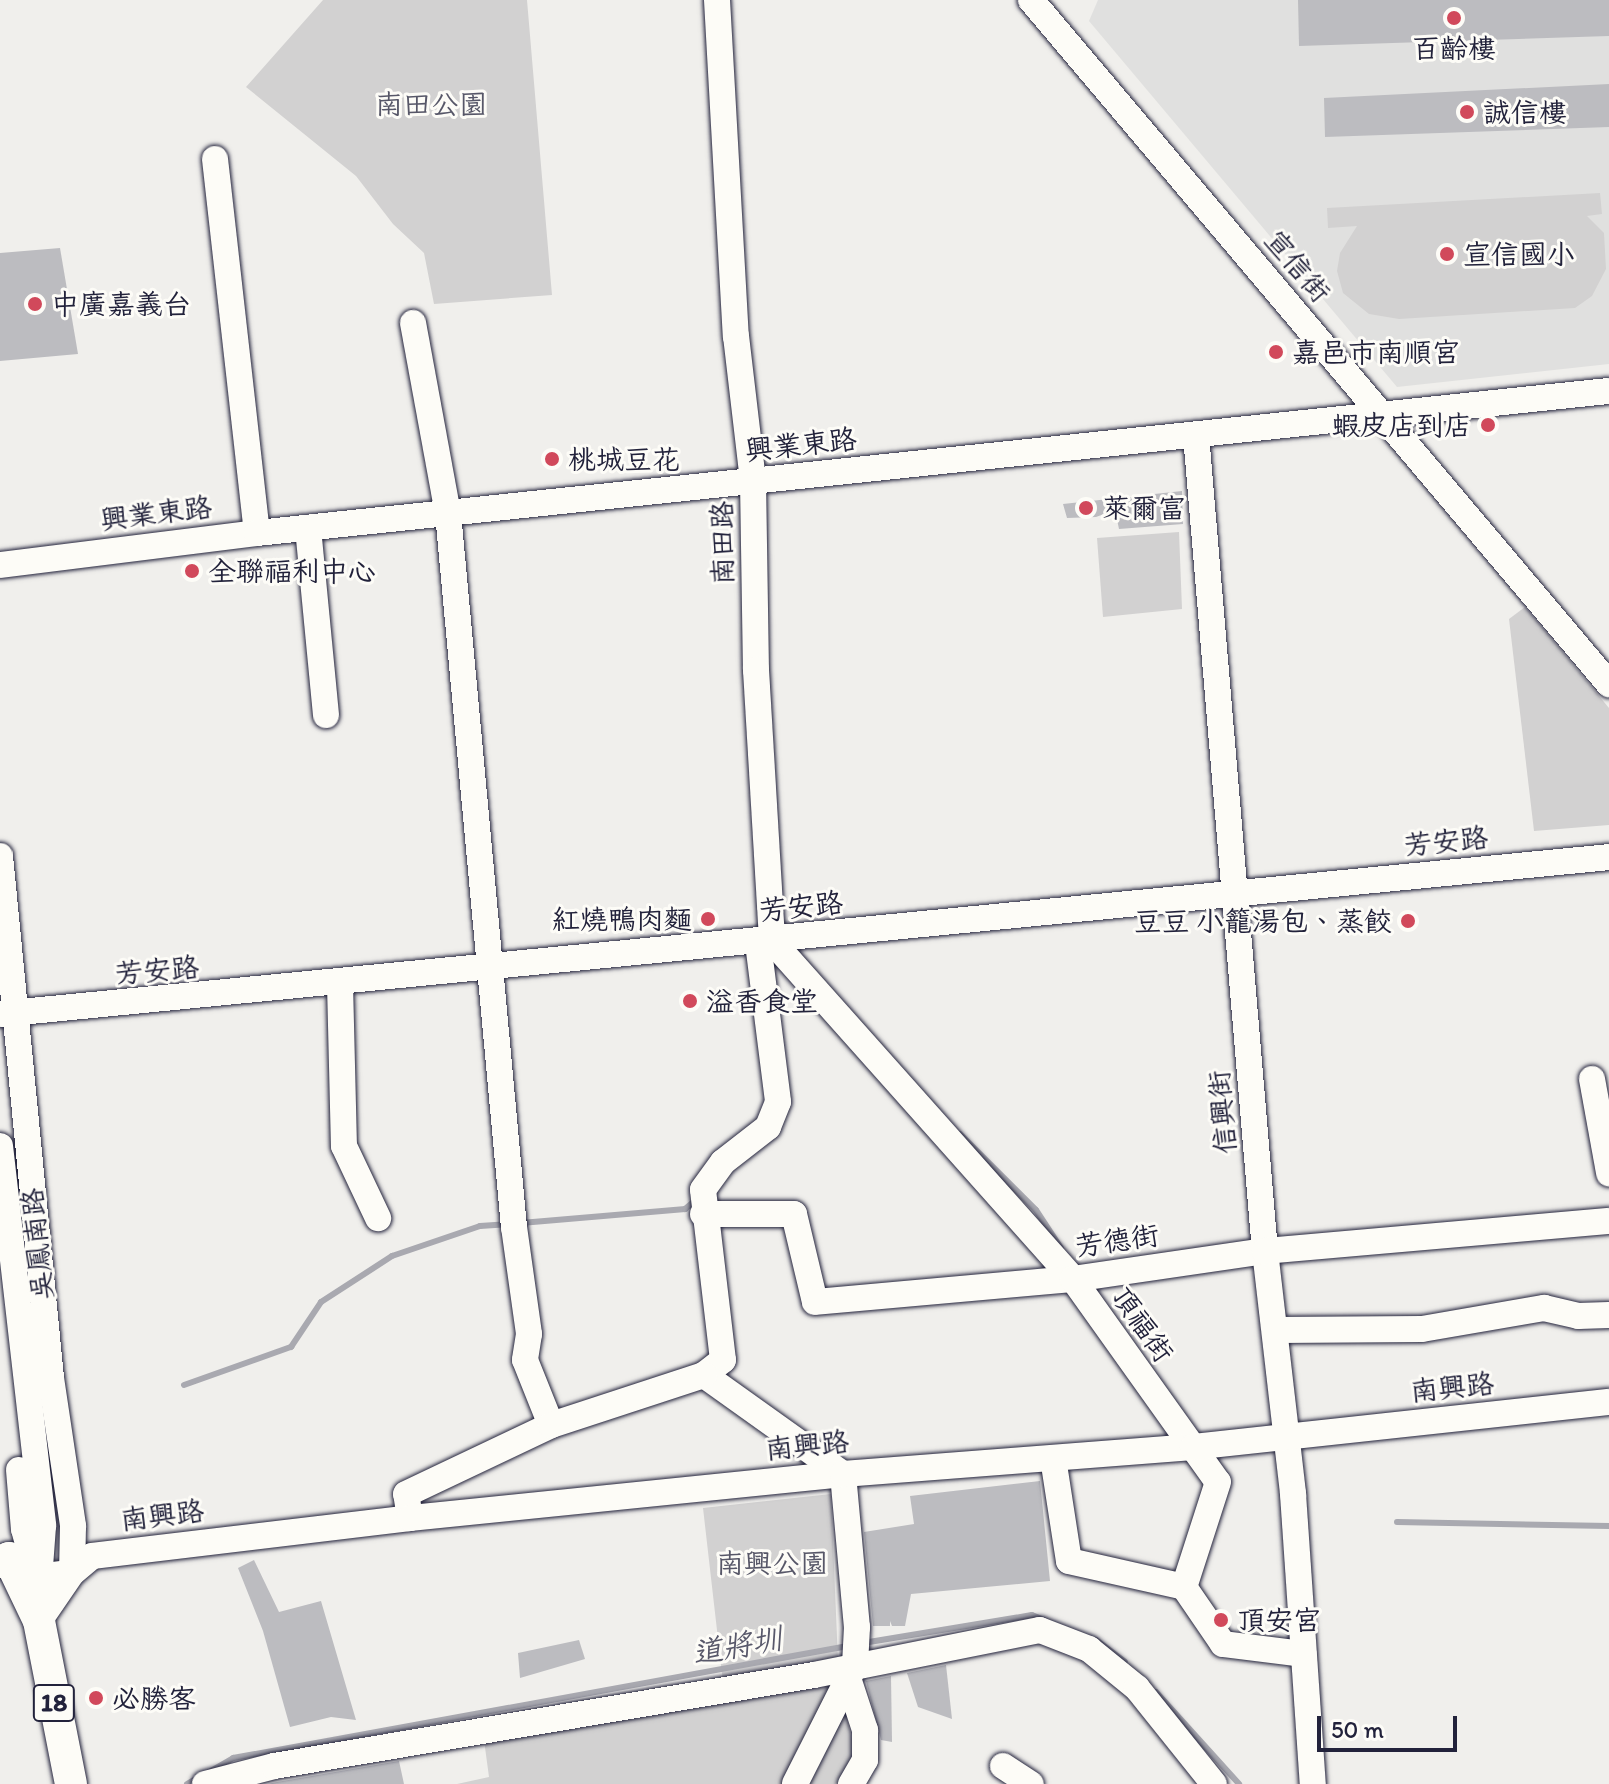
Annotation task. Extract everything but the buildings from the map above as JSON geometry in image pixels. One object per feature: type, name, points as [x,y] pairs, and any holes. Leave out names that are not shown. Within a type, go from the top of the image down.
[{"type":"main road","name":"吳鳳南路","points":[[17,1564],[39,1621],[71,1784]]},
{"type":"street","name":"南田路","points":[[703,1214],[703,1190],[723,1162],[768,1127],[778,1102],[765,942],[753,481],[736,336],[717,0]]},
{"type":"street","name":"宣信街","points":[[1031,0],[1609,684]]},
{"type":"street","points":[[215,159],[257,533]]},
{"type":"street","points":[[413,323],[448,513],[529,1334],[525,1360],[551,1425]]},
{"type":"street","name":"興業東路","points":[[0,565],[257,533],[1609,391]]},
{"type":"street","name":"信興街","points":[[1196,435],[1208,620],[1237,895],[1265,1251],[1277,1330],[1287,1437],[1313,1784]]},
{"type":"street","points":[[308,528],[326,715]]},
{"type":"street","name":"吳鳳南路","points":[[0,856],[6,1014],[79,1558]]},
{"type":"street","name":"芳安路","points":[[6,1014],[340,984],[1609,857]]},
{"type":"street","name":"頂福街","points":[[765,942],[1073,1279],[1218,1482],[1184,1587]]},
{"type":"street","points":[[340,984],[344,1146],[378,1218]]},
{"type":"street","points":[[1592,1079],[1609,1173]]},
{"type":"street","name":"吳鳳南路","points":[[0,1146],[17,1564]]},
{"type":"street","points":[[410,1518],[406,1494],[551,1425],[704,1375],[723,1360],[703,1214]]},
{"type":"street","name":"芳德街","points":[[703,1214],[794,1214],[815,1302],[1073,1279],[1265,1251],[1609,1221]]},
{"type":"street","name":"吳鳳南路","points":[[0,1252],[17,1564]]},
{"type":"street","points":[[1277,1330],[1422,1329],[1544,1308],[1578,1316],[1609,1315]]},
{"type":"street","points":[[704,1375],[843,1474],[857,1627],[852,1673],[865,1730],[865,1760],[851,1784]]},
{"type":"street","name":"南興路","points":[[17,1564],[410,1518],[843,1474],[1193,1447],[1609,1402]]},
{"type":"street","points":[[1053,1458],[1069,1561],[1184,1587],[1223,1644],[1303,1654]]},
{"type":"street","points":[[39,1621],[79,1558]]},
{"type":"street","points":[[205,1784],[274,1766],[852,1673],[1040,1630],[1089,1649],[1137,1688],[1214,1784]]},
{"type":"street","points":[[795,1784],[852,1673]]},
{"type":"street","points":[[1003,1766],[1031,1784]]},
{"type":"shaded area","name":"宣信國小","points":[[1098,0],[1609,0],[1609,364],[1397,387],[1089,21]]},
{"type":"green space","name":"南田公園","points":[[323,0],[527,0],[552,295],[434,304],[424,253],[393,224],[356,176],[246,87]]},
{"type":"green space","points":[[1600,193],[1602,214],[1587,216],[1604,233],[1606,269],[1592,296],[1575,308],[1399,319],[1369,314],[1343,293],[1337,271],[1340,253],[1357,226],[1328,228],[1327,208]]},
{"type":"green space","points":[[1179,532],[1182,609],[1103,617],[1097,538]]},
{"type":"green space","points":[[1525,607],[1609,708],[1609,825],[1534,831],[1509,619]]},
{"type":"green space","name":"南興公園","points":[[831,1494],[839,1685],[854,1749],[845,1776],[835,1784],[457,1784],[489,1777],[484,1740],[725,1700],[703,1508]]},
{"type":"waterway","points":[[960,1134],[1036,1210],[1061,1248]]},
{"type":"waterway","points":[[521,1223],[685,1209],[698,1198]]},
{"type":"waterway","points":[[184,1385],[291,1347],[321,1302],[392,1256],[480,1226],[506,1224]]},
{"type":"waterway","points":[[1397,1522],[1609,1526]]},
{"type":"waterway","name":"道將圳","points":[[863,1643],[1032,1615],[1044,1620]]},
{"type":"waterway","name":"道將圳","points":[[1096,1640],[1125,1662]]},
{"type":"waterway","name":"道將圳","points":[[209,1772],[233,1758],[848,1646]]},
{"type":"waterway","name":"道將圳","points":[[1156,1692],[1239,1784]]},
{"type":"waterway","name":"道將圳","points":[[187,1784],[199,1777]]},
{"type":"place","name":"百齡樓","points":[[1454,18]]},
{"type":"place","name":"誠信樓","points":[[1467,112]]},
{"type":"place","name":"宣信國小","points":[[1447,254]]},
{"type":"place","name":"中廣嘉義台","points":[[35,304]]},
{"type":"place","name":"嘉邑市南順宮","points":[[1276,352]]},
{"type":"place","name":"蝦皮店到店","points":[[1488,425]]},
{"type":"place","name":"桃城豆花","points":[[552,459]]},
{"type":"place","name":"萊爾富","points":[[1086,508]]},
{"type":"place","name":"全聯福利中心","points":[[192,571]]},
{"type":"place","name":"紅燒鴨肉麵","points":[[708,919]]},
{"type":"place","name":"豆豆 小籠湯包、蒸餃","points":[[1408,921]]},
{"type":"place","name":"溢香食堂","points":[[690,1001]]},
{"type":"place","name":"頂安宮","points":[[1221,1620]]},
{"type":"place","name":"必勝客","points":[[96,1698]]}]
